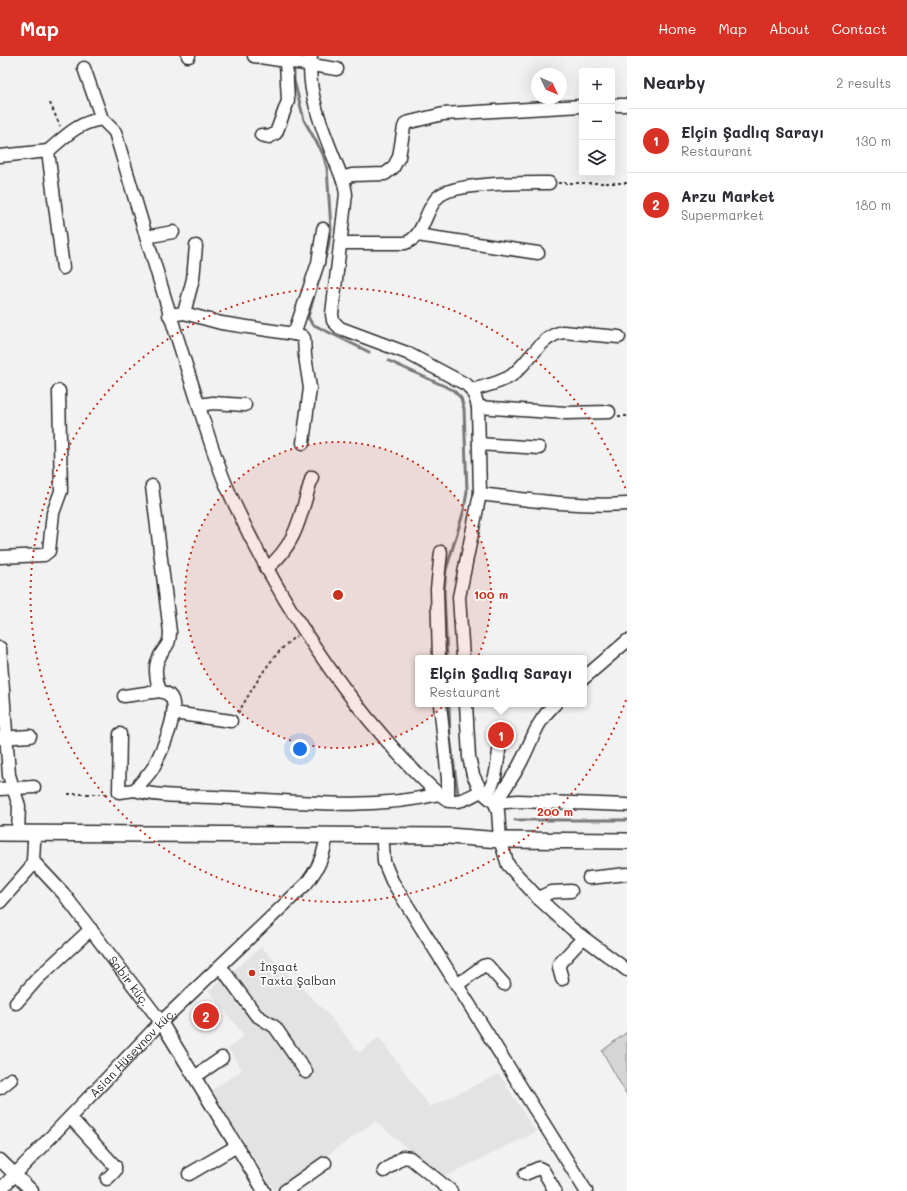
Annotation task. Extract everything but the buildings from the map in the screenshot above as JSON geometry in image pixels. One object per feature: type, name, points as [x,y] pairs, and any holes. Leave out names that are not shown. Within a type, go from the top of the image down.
[{"type":"main road","points":[[0,833],[449,836],[500,840],[627,841]]},
{"type":"main road","points":[[0,841],[325,845],[450,844],[500,840]]},
{"type":"street","points":[[254,56],[286,62],[311,60],[337,69]]},
{"type":"street","points":[[311,60],[315,103],[342,178],[346,194],[332,314],[333,321],[340,328],[419,358],[467,385],[472,390],[478,407],[480,494],[459,597],[463,655]]},
{"type":"street","points":[[261,136],[269,137],[276,133],[286,110],[288,101],[286,62]]},
{"type":"street","points":[[84,68],[102,119],[115,132],[169,315],[229,492],[266,569],[328,669],[358,709],[395,750],[443,797],[454,802],[487,796],[518,802],[627,805]]},
{"type":"street","points":[[615,105],[627,104]]},
{"type":"street","points":[[342,178],[352,175],[385,174],[393,168],[399,157],[404,127],[406,123],[412,120],[444,114],[579,106]]},
{"type":"street","points":[[0,156],[48,152],[82,124],[102,119]]},
{"type":"street","points":[[48,152],[64,268]]},
{"type":"street","points":[[341,243],[405,243],[411,241],[417,235],[434,201],[446,191],[500,184],[549,183]]},
{"type":"street","points":[[294,334],[318,264],[323,229]]},
{"type":"street","points":[[146,237],[173,232]]},
{"type":"street","points":[[417,235],[538,253]]},
{"type":"street","points":[[184,313],[193,279],[196,246]]},
{"type":"street","points":[[169,315],[184,313],[221,323],[302,336],[304,338],[310,388],[303,443]]},
{"type":"street","points":[[472,390],[510,376],[523,366],[548,337],[555,333],[562,332],[619,337]]},
{"type":"street","points":[[0,557],[44,556],[49,551],[53,513],[61,491],[59,391]]},
{"type":"street","points":[[199,405],[213,403],[245,405]]},
{"type":"street","points":[[478,407],[566,413],[609,412]]},
{"type":"street","points":[[479,444],[539,448]]},
{"type":"street","points":[[266,569],[276,561],[293,537],[312,477]]},
{"type":"street","points":[[152,486],[170,632],[168,646],[158,659],[156,666],[160,691]]},
{"type":"street","points":[[480,494],[570,505],[594,506],[627,504]]},
{"type":"street","points":[[439,655],[437,589],[441,552]]},
{"type":"street","points":[[587,675],[627,641]]},
{"type":"street","points":[[0,648],[3,738],[9,775],[19,806],[18,833]]},
{"type":"street","points":[[124,696],[160,691],[169,695],[172,700],[173,713],[166,742],[152,769],[135,790]]},
{"type":"street","points":[[440,707],[448,778],[443,797]]},
{"type":"street","points":[[466,707],[469,757],[476,783],[498,811],[500,840],[508,865],[538,898],[582,938],[609,955],[627,970]]},
{"type":"street","points":[[487,796],[518,769],[537,726],[552,707]]},
{"type":"street","points":[[173,713],[231,721]]},
{"type":"street","points":[[120,734],[119,792],[135,790],[140,792],[192,796],[363,803],[443,797]]},
{"type":"street","points":[[3,738],[30,736]]},
{"type":"street","points":[[487,796],[494,780],[499,751]]},
{"type":"street","points":[[0,789],[34,787]]},
{"type":"street","points":[[0,902],[23,876],[33,861],[34,842]]},
{"type":"street","points":[[383,844],[384,862],[392,881],[586,1191]]},
{"type":"street","name":"Asian Hüseynov küç.","points":[[0,1190],[161,1022],[221,967],[306,884],[316,871],[322,859],[325,845]]},
{"type":"street","name":"Sabir küç.","points":[[33,861],[62,893],[91,929],[161,1022],[196,1076],[264,1191]]},
{"type":"street","points":[[588,878],[627,874]]},
{"type":"street","points":[[538,898],[551,892],[571,891]]},
{"type":"street","points":[[16,1003],[37,980],[91,929]]},
{"type":"street","points":[[562,979],[559,964],[582,938]]},
{"type":"street","points":[[457,985],[483,966],[487,965],[504,984]]},
{"type":"street","points":[[221,967],[259,1019],[270,1023],[275,1027],[306,1072]]},
{"type":"street","points":[[196,1076],[222,1058]]},
{"type":"street","points":[[0,1088],[11,1078]]},
{"type":"street","points":[[70,1116],[115,1166],[115,1171],[107,1179]]},
{"type":"street","points":[[189,1174],[237,1146]]},
{"type":"street","points":[[384,1171],[403,1157],[410,1158],[451,1191]]},
{"type":"street","points":[[0,1160],[32,1191]]},
{"type":"street","points":[[285,1191],[325,1163]]},
{"type":"street","points":[[525,1174],[539,1168],[543,1170],[555,1191]]},
{"type":"path","points":[[50,103],[65,137]]},
{"type":"path","points":[[549,183],[627,183]]},
{"type":"path","points":[[231,721],[275,654],[303,630]]},
{"type":"path","points":[[68,794],[97,795],[119,792]]},
{"type":"shaded area","points":[[261,947],[330,1016],[359,1053],[379,1037],[430,1107],[499,1074],[536,1132],[442,1178],[375,1121],[278,1191],[275,1191],[211,1091],[242,1070],[228,1049],[244,1035],[209,991]]},
{"type":"shaded area","points":[[627,1032],[627,1095],[602,1051]]},
{"type":"waterway","points":[[294,69],[294,80],[304,120],[323,154],[327,168],[331,229],[328,248],[308,317],[312,324],[369,352]]},
{"type":"waterway","points":[[389,361],[453,390],[461,398],[464,409],[467,491],[464,510],[446,570],[444,591],[447,655]]},
{"type":"waterway","points":[[449,707],[450,737],[458,794]]},
{"type":"waterway","points":[[515,820],[627,820]]},
{"type":"place","name":"Elçin Şadlıq Sarayı","points":[[501,735]]},
{"type":"place","name":"İnşaat Taxta Şalban","points":[[252,973]]},
{"type":"place","name":"Arzu Market","points":[[206,1016]]}]
